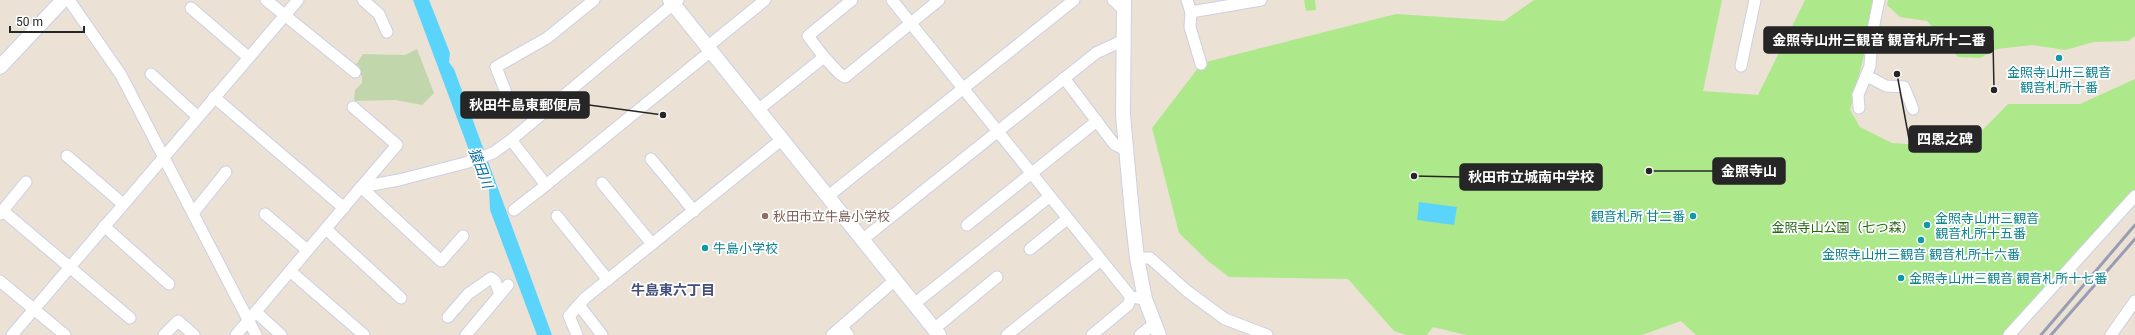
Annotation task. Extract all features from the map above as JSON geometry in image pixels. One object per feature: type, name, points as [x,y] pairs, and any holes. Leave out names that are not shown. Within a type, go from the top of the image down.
[{"type":"street","points":[[0,67],[63,0]]},
{"type":"street","points":[[69,0],[121,75],[162,158],[252,316],[256,335]]},
{"type":"street","points":[[266,0],[355,72]]},
{"type":"street","points":[[12,335],[298,0]]},
{"type":"street","points":[[363,0],[379,14],[386,32]]},
{"type":"street","points":[[508,98],[496,67],[547,38],[594,0]]},
{"type":"street","points":[[514,210],[709,49],[765,0]]},
{"type":"street","points":[[852,0],[808,36],[824,57],[840,74],[845,77],[939,0]]},
{"type":"street","points":[[892,0],[996,132],[1131,297],[1145,299]]},
{"type":"street","points":[[827,197],[1074,0]]},
{"type":"street","points":[[1113,0],[1124,5],[1123,115],[1137,258],[1145,299],[1157,329],[1140,335]]},
{"type":"street","points":[[1188,0],[1191,12],[1190,27],[1201,64]]},
{"type":"street","points":[[1191,12],[1261,0]]},
{"type":"street","points":[[1741,66],[1755,0]]},
{"type":"street","points":[[1859,108],[1860,86],[1867,76],[1870,66],[1872,34],[1879,0]]},
{"type":"street","points":[[361,187],[399,180],[465,163],[493,153],[511,140],[674,1],[709,49],[781,140],[937,332],[997,277]]},
{"type":"street","points":[[191,8],[248,57]]},
{"type":"street","points":[[862,240],[1096,53],[1124,40]]},
{"type":"street","points":[[758,110],[824,57]]},
{"type":"street","points":[[151,74],[198,117]]},
{"type":"street","points":[[1867,76],[1886,86],[1904,87],[1913,109]]},
{"type":"street","points":[[1064,78],[1114,144],[1126,150]]},
{"type":"street","points":[[214,97],[344,208]]},
{"type":"street","points":[[236,335],[397,145],[353,107]]},
{"type":"street","points":[[967,225],[1097,122]]},
{"type":"street","points":[[511,140],[546,185]]},
{"type":"street","points":[[576,335],[569,316],[579,305],[781,140]]},
{"type":"street","points":[[67,156],[123,204]]},
{"type":"street","points":[[651,159],[694,211]]},
{"type":"street","points":[[193,213],[226,172]]},
{"type":"street","points":[[26,182],[1,212],[70,266],[130,318]]},
{"type":"street","points":[[602,183],[652,244]]},
{"type":"street","points":[[361,187],[442,261],[463,236]]},
{"type":"street","points":[[2009,335],[2135,196]]},
{"type":"street","points":[[914,304],[1049,197]]},
{"type":"street","points":[[265,214],[307,250]]},
{"type":"street","points":[[557,216],[608,280]]},
{"type":"street","points":[[1030,249],[1067,219]]},
{"type":"street","points":[[104,226],[169,284]]},
{"type":"street","points":[[326,229],[401,298]]},
{"type":"street","points":[[1137,258],[1150,258],[1187,290],[1225,319],[1267,335]]},
{"type":"street","points":[[1007,335],[1101,260]]},
{"type":"street","points":[[290,271],[364,335]]},
{"type":"street","points":[[448,317],[468,294],[491,278],[495,281],[500,294]]},
{"type":"street","points":[[832,335],[845,331],[895,280]]},
{"type":"street","points":[[0,281],[64,335]]},
{"type":"street","points":[[466,335],[508,285]]},
{"type":"street","points":[[1092,335],[1128,305],[1131,297]]},
{"type":"street","points":[[2111,335],[2135,301]]},
{"type":"street","points":[[579,305],[602,335]]},
{"type":"street","points":[[252,316],[281,335]]},
{"type":"street","points":[[164,335],[178,321],[194,335]]},
{"type":"green space","points":[[1304,0],[1315,0],[1316,10],[1306,11]]},
{"type":"green space","name":"金照寺山公園（七つ森）","points":[[1534,0],[1722,0],[1703,91],[1758,95],[1805,0],[1878,0],[1850,110],[1860,127],[1892,143],[1965,148],[2008,104],[2080,104],[2135,79],[2135,194],[2048,284],[2003,335],[1696,335],[1681,321],[1642,335],[1466,335],[1433,327],[1427,335],[1406,335],[1394,331],[1348,279],[1229,277],[1208,261],[1179,233],[1152,128],[1202,63],[1396,14],[1504,21]]},
{"type":"green space","points":[[1888,0],[2135,0],[2135,36],[2128,41],[2094,42],[2065,50],[2032,45],[1997,49],[1980,58],[1958,57],[1927,21],[1900,17],[1887,5]]},
{"type":"green space","points":[[417,49],[434,93],[422,105],[395,100],[355,101],[355,90],[362,83],[362,76],[354,68],[363,54],[405,55]]},
{"type":"water","name":"猿田川","points":[[413,0],[429,0],[450,53],[449,62],[454,69],[552,335],[537,335],[490,210],[489,189],[470,153]]},
{"type":"water","points":[[1419,202],[1457,207],[1454,225],[1417,220]]},
{"type":"railway","points":[[2041,335],[2135,225]]},
{"type":"railway","points":[[2051,335],[2135,239]]},
{"type":"place","name":"金照寺山卅三観音 観音札所十番","points":[[2059,58]]},
{"type":"place","name":"四恩之碑","points":[[1897,74]]},
{"type":"place","name":"金照寺山卅三観音 観音札所十二番","points":[[1994,90]]},
{"type":"place","name":"秋田牛島東郵便局","points":[[663,115]]},
{"type":"place","name":"金照寺山","points":[[1649,171]]},
{"type":"place","name":"秋田市立城南中学校","points":[[1414,176]]},
{"type":"place","name":"秋田市立牛島小学校","points":[[765,216]]},
{"type":"place","name":"観音札所 甘二番","points":[[1693,216]]},
{"type":"place","name":"金照寺山卅三観音 観音札所十五番","points":[[1927,225]]},
{"type":"place","name":"金照寺山卅三観音 観音札所十六番","points":[[1921,240]]},
{"type":"place","name":"牛島小学校","points":[[705,248]]},
{"type":"place","name":"金照寺山卅三観音 観音札所十七番","points":[[1901,278]]},
{"type":"district","name":"牛島東六丁目","points":[[673,290]]}]
